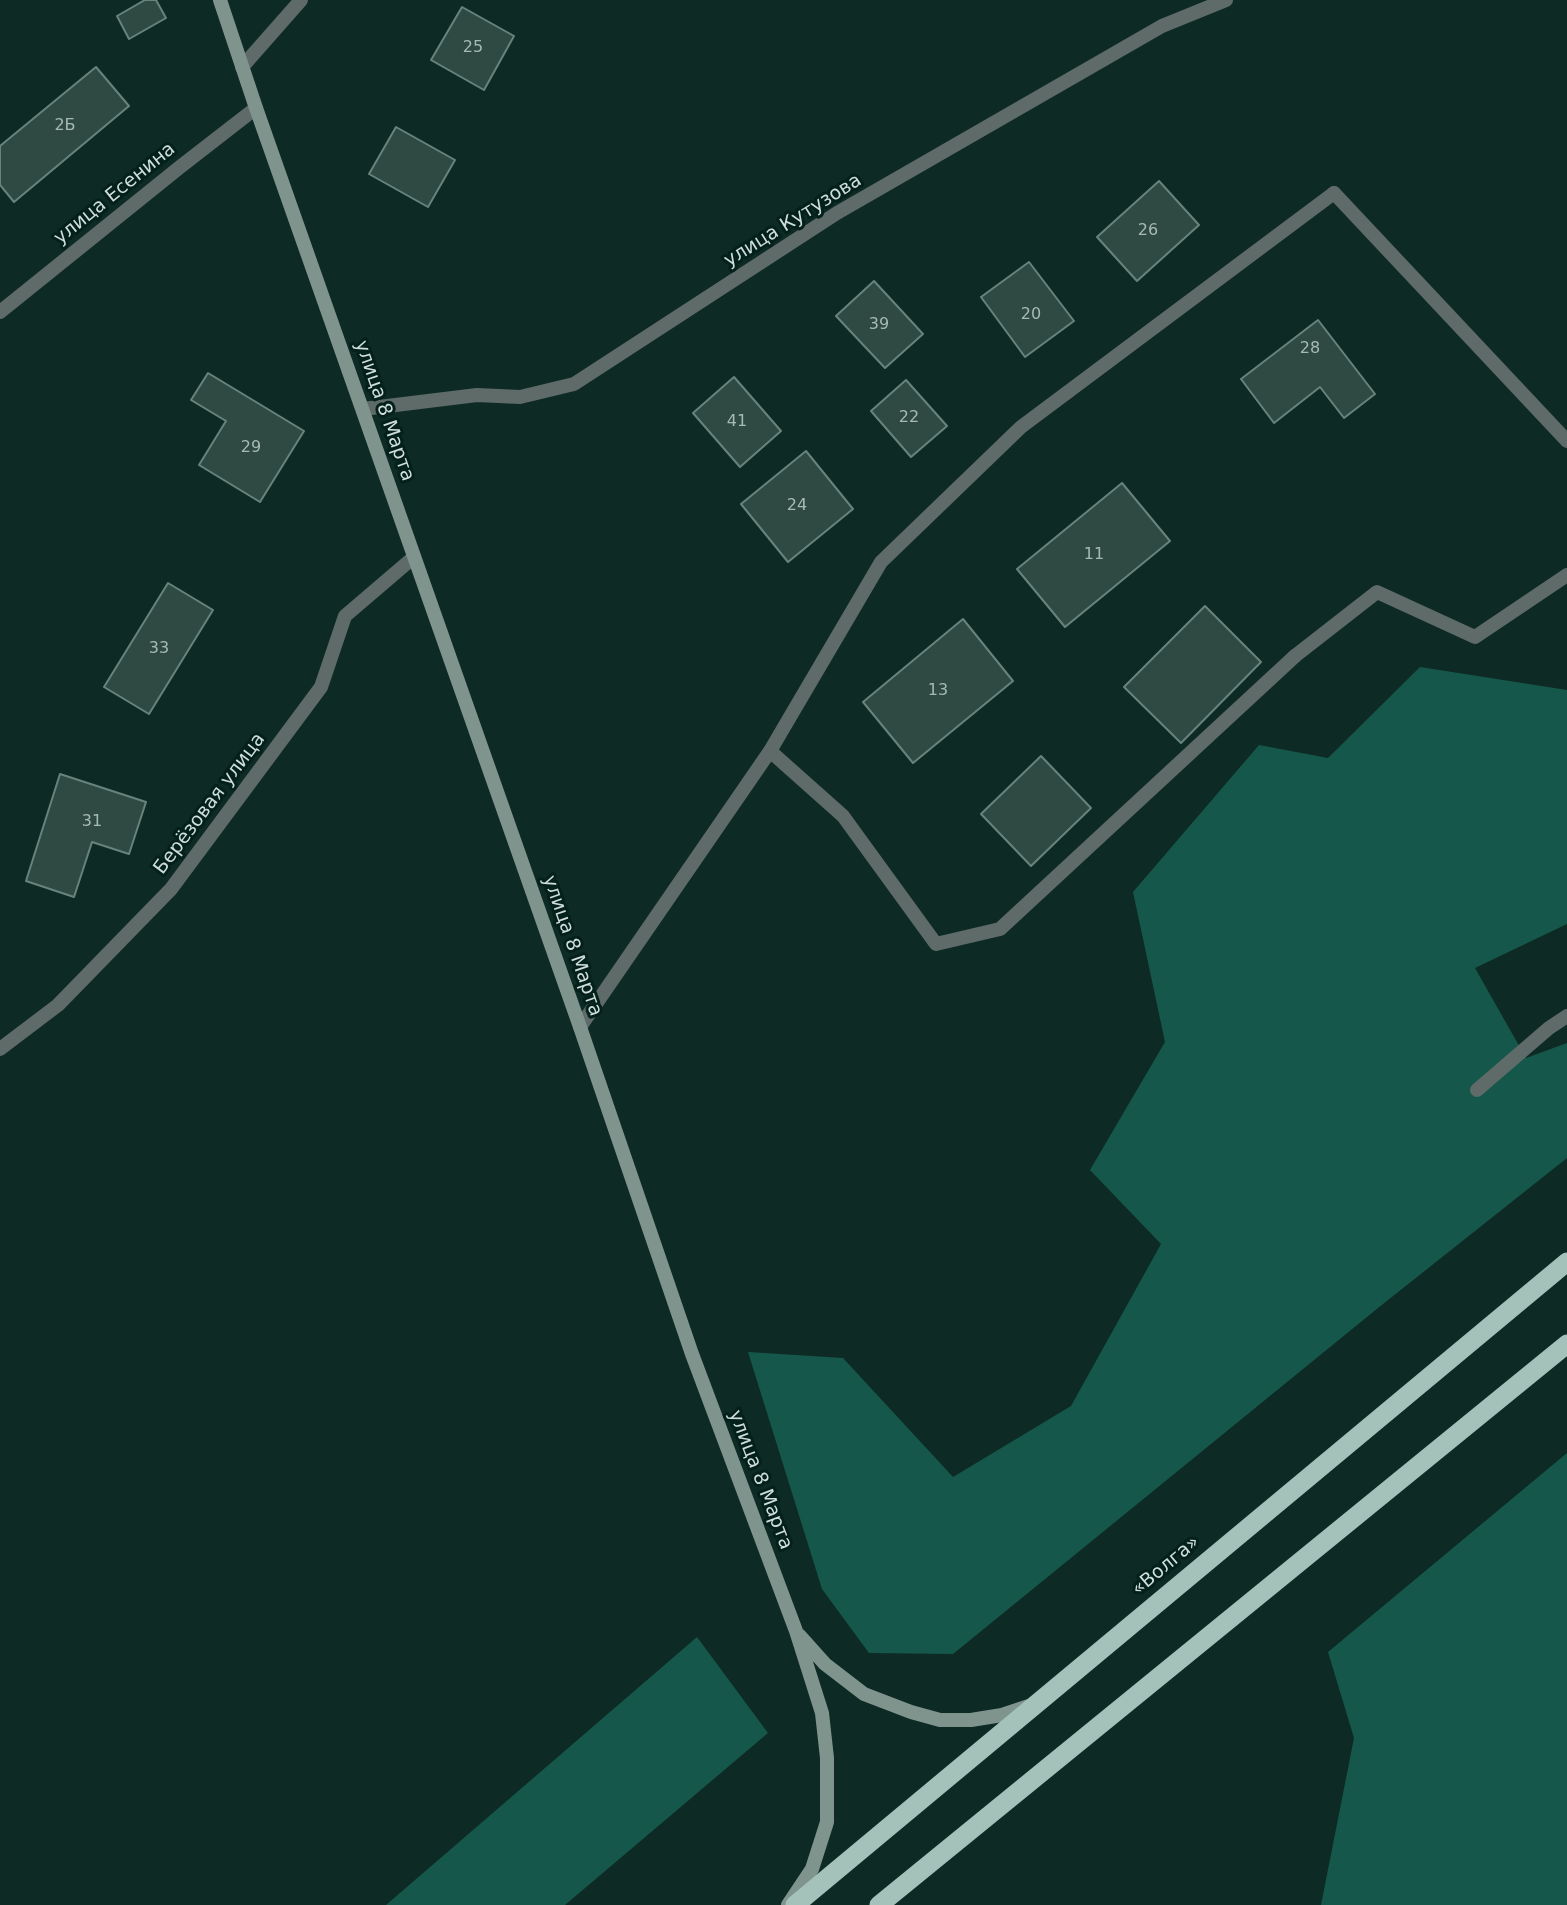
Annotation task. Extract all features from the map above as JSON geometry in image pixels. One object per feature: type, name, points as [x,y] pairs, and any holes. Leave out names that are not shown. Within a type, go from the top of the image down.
[{"type":"highway","name":"«Волга»","points":[[794,1905],[1567,1262]]},
{"type":"highway","points":[[879,1905],[1567,1344]]},
{"type":"main road","name":"улица 8 Марта","points":[[220,0],[692,1354],[796,1631],[822,1713],[827,1758],[827,1822],[812,1869],[788,1905]]},
{"type":"main road","points":[[796,1631],[825,1664],[864,1694],[911,1712],[940,1720],[971,1720],[1002,1715],[1037,1703]]},
{"type":"street","points":[[242,67],[301,0]]},
{"type":"street","name":"улица Кутузова","points":[[363,409],[477,394],[520,397],[574,384],[837,213],[1162,26],[1226,0]]},
{"type":"street","name":"улица Есенина","points":[[0,312],[256,108]]},
{"type":"street","points":[[580,1027],[770,751],[881,562],[1021,427],[1334,193],[1567,441]]},
{"type":"street","name":"Берёзовая улица","points":[[0,1049],[58,1006],[171,889],[321,687],[345,616],[414,557]]},
{"type":"street","points":[[770,751],[843,816],[936,944],[1000,929],[1294,656],[1377,592],[1475,637],[1567,575]]},
{"type":"street","points":[[1477,1090],[1549,1028],[1567,1016]]},
{"type":"green space","points":[[1420,667],[1567,690],[1567,924],[1475,968],[1526,1058],[1567,1043],[1567,1158],[953,1654],[869,1653],[822,1589],[748,1352],[843,1358],[953,1477],[1071,1406],[1161,1244],[1090,1170],[1165,1042],[1133,892],[1259,745],[1328,758]]},
{"type":"green space","points":[[1567,1453],[1567,1905],[1321,1905],[1354,1738],[1328,1652]]},
{"type":"green space","points":[[697,1637],[768,1733],[565,1905],[386,1905]]},
{"type":"building","points":[[145,0],[156,0],[166,18],[129,39],[117,16]]},
{"type":"building","points":[[462,7],[514,36],[484,90],[431,60]]},
{"type":"building","points":[[96,67],[129,106],[14,202],[0,185],[0,146]]},
{"type":"building","points":[[396,127],[455,160],[428,207],[369,174]]},
{"type":"building","points":[[1159,181],[1199,225],[1137,281],[1097,237]]},
{"type":"building","points":[[1029,262],[1074,321],[1025,357],[981,297]]},
{"type":"building","points":[[874,281],[923,334],[885,368],[836,316]]},
{"type":"building","points":[[1318,320],[1375,394],[1344,418],[1320,387],[1274,423],[1241,379]]},
{"type":"building","points":[[208,373],[304,431],[260,502],[199,465],[226,421],[191,400]]},
{"type":"building","points":[[734,377],[781,431],[740,467],[693,413]]},
{"type":"building","points":[[906,380],[947,426],[911,457],[871,411]]},
{"type":"building","points":[[806,451],[853,509],[788,562],[741,504]]},
{"type":"building","points":[[1122,483],[1170,541],[1065,627],[1017,569]]},
{"type":"building","points":[[168,583],[213,610],[149,714],[104,687]]},
{"type":"building","points":[[1205,606],[1261,662],[1181,743],[1124,687]]},
{"type":"building","points":[[963,619],[1013,681],[913,763],[863,702]]},
{"type":"building","points":[[1041,756],[1091,808],[1031,866],[981,814]]},
{"type":"building","points":[[60,774],[146,802],[129,854],[92,842],[74,897],[26,881]]}]
